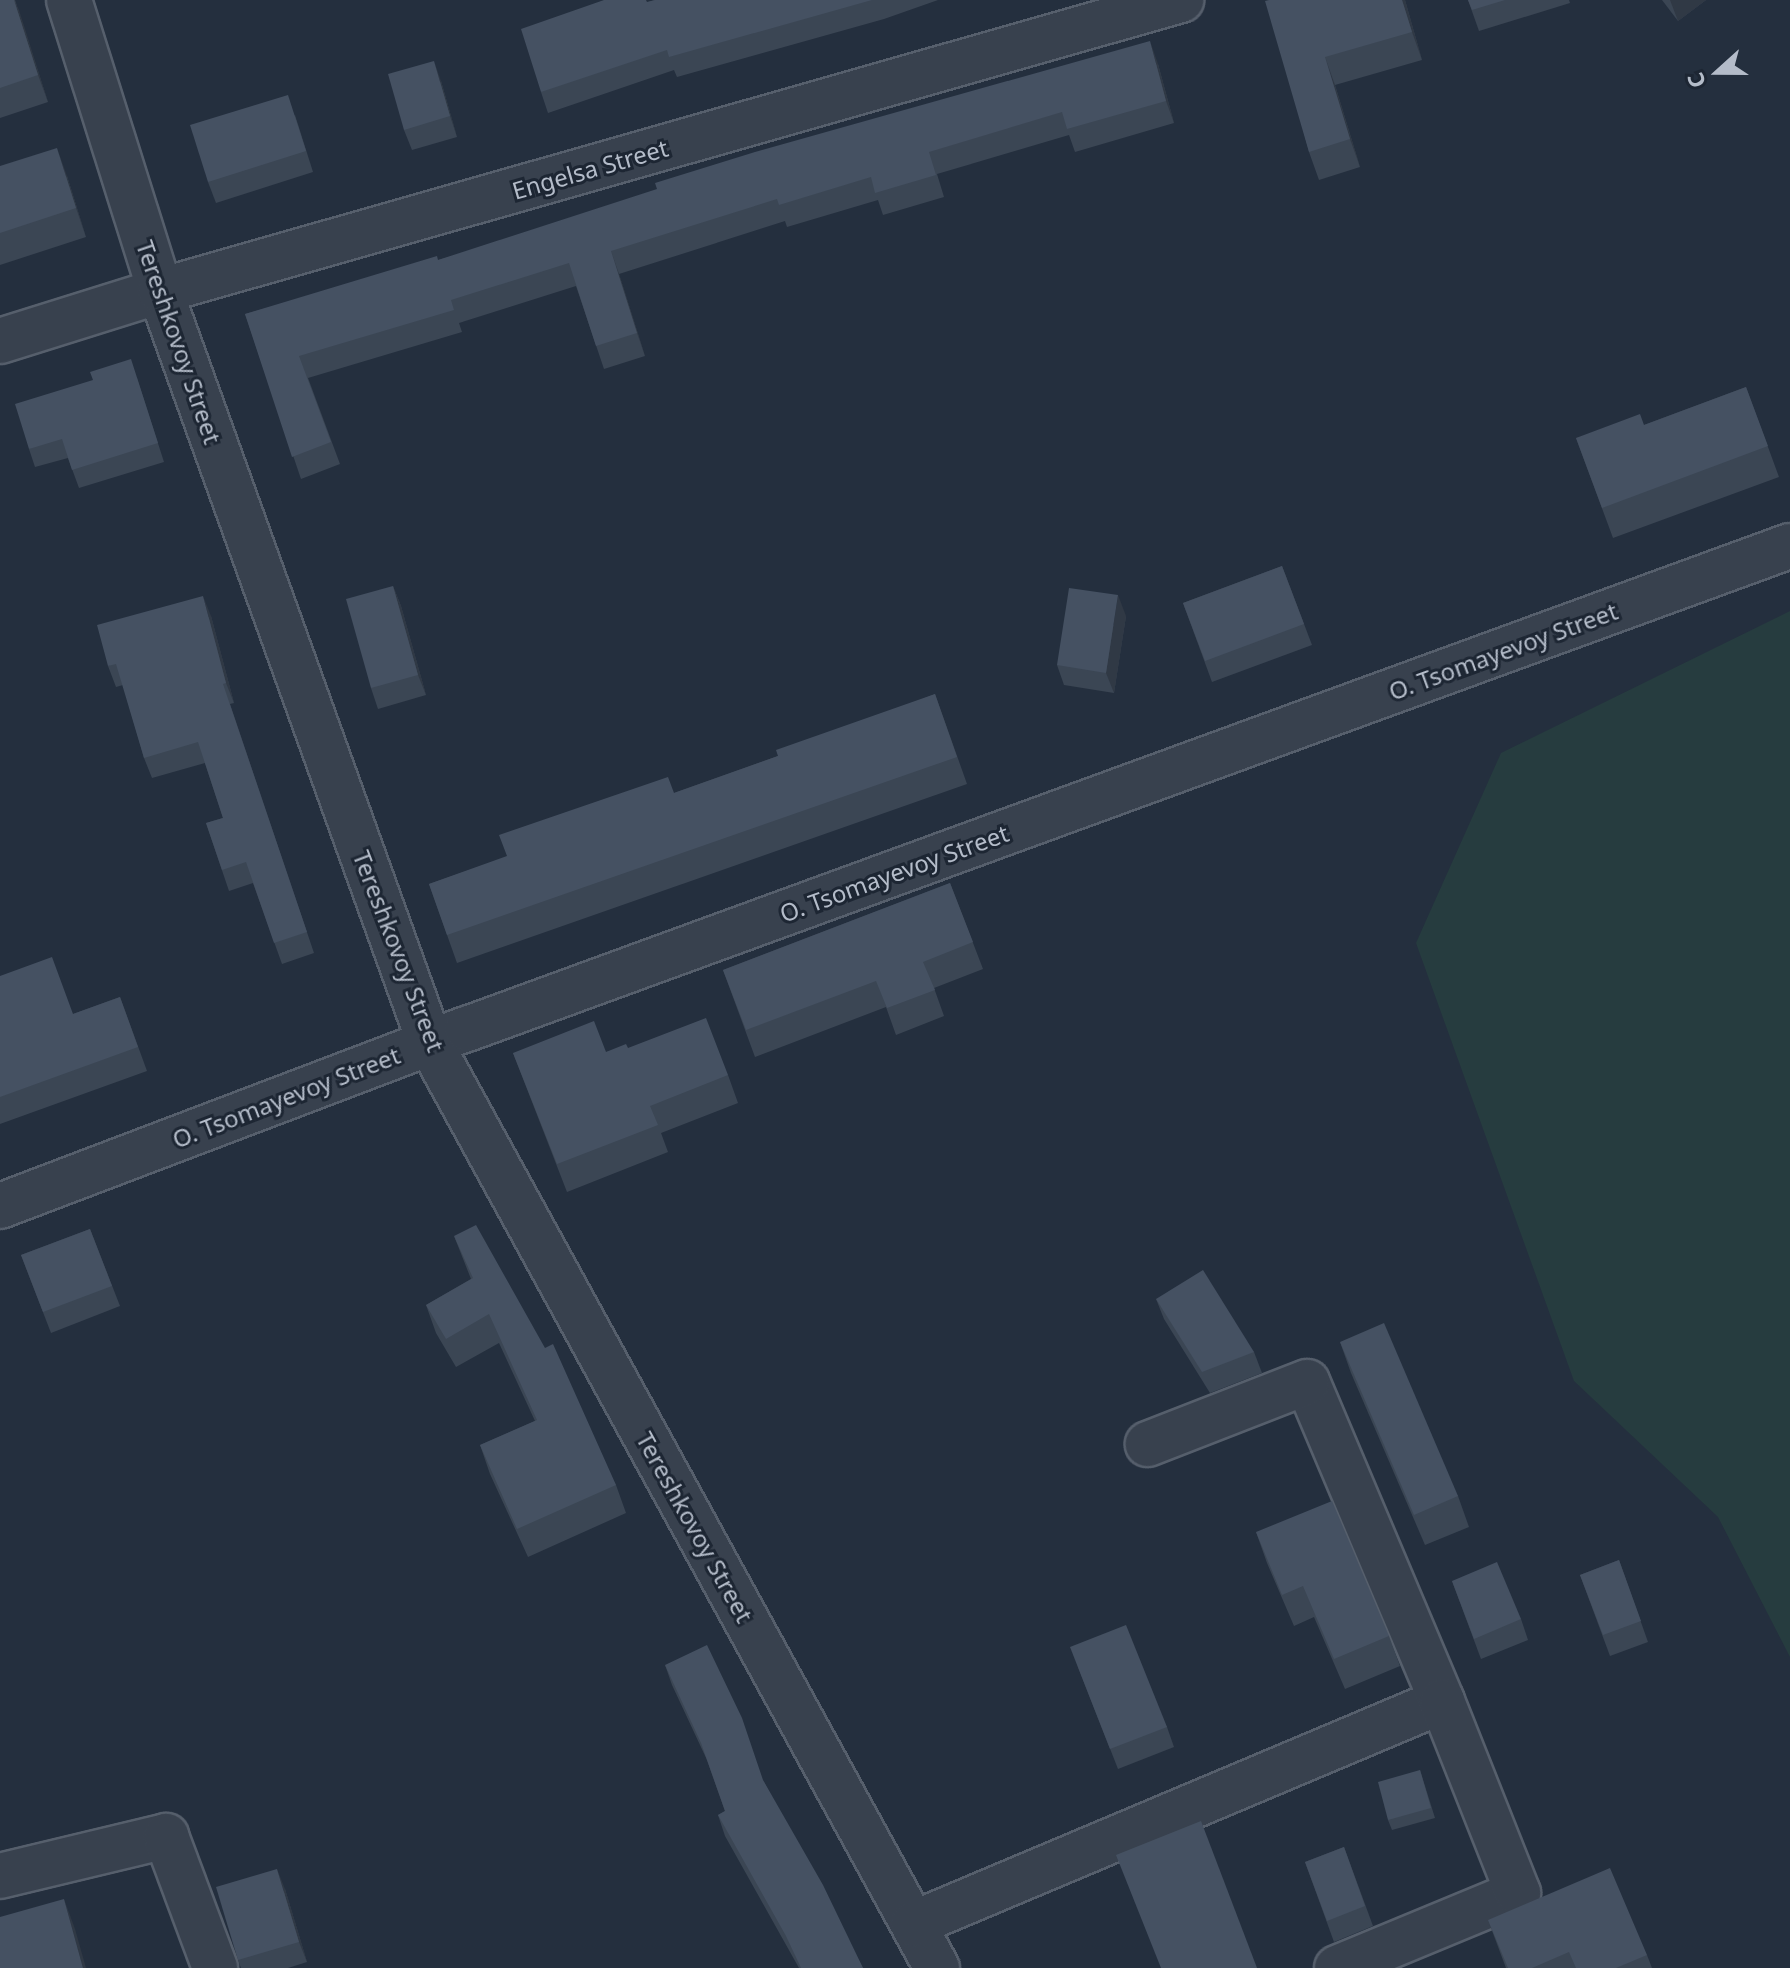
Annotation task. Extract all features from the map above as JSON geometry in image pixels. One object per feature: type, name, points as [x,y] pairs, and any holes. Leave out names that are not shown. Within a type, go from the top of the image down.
[{"type":"street","name":"Tereshkovoy Street","points":[[69,0],[160,291],[430,1043],[937,1968]]},
{"type":"street","name":"Engelsa Street","points":[[0,341],[160,291],[1181,0]]},
{"type":"street","name":"O. Tsomayevoy Street","points":[[0,1206],[430,1043],[1790,546]]},
{"type":"street","points":[[1148,1444],[1307,1382],[1442,1701],[1518,1893],[1337,1968]]},
{"type":"street","points":[[913,1924],[1442,1701]]},
{"type":"street","points":[[0,1876],[166,1836],[215,1968]]},
{"type":"green space","points":[[1790,611],[1790,1657],[1718,1517],[1574,1381],[1416,943],[1501,753]]},
{"type":"building","points":[[0,0],[14,0],[38,75],[0,88]]},
{"type":"building","points":[[604,0],[872,0],[669,57],[667,50],[541,92],[521,29]]},
{"type":"building","points":[[1402,0],[1412,32],[1325,57],[1350,139],[1309,152],[1265,1]]},
{"type":"building","points":[[1468,0],[1505,0],[1472,10]]},
{"type":"building","points":[[1150,41],[1166,101],[1067,129],[1062,112],[929,152],[936,175],[875,193],[871,177],[779,205],[777,199],[611,251],[637,333],[596,346],[569,263],[451,300],[454,310],[299,356],[331,442],[292,457],[245,314],[437,256],[438,260],[657,189],[655,183],[755,152]]},
{"type":"building","points":[[434,61],[450,116],[404,130],[388,74]]},
{"type":"building","points":[[288,95],[306,151],[208,182],[190,125]]},
{"type":"building","points":[[57,148],[76,208],[0,233],[0,166]]},
{"type":"building","points":[[131,359],[158,443],[72,470],[62,439],[29,449],[15,404],[93,380],[90,372]]},
{"type":"building","points":[[1746,387],[1768,446],[1602,508],[1576,438],[1640,414],[1644,425]]},
{"type":"building","points":[[1282,566],[1304,624],[1205,661],[1183,603]]},
{"type":"building","points":[[393,586],[418,675],[371,688],[346,599]]},
{"type":"building","points":[[1069,588],[1118,595],[1106,673],[1057,665]]},
{"type":"building","points":[[203,596],[226,683],[223,684],[307,932],[274,943],[246,862],[222,870],[206,823],[223,818],[198,742],[144,758],[116,664],[108,666],[97,625]]},
{"type":"building","points":[[935,694],[957,757],[447,935],[429,884],[507,856],[499,835],[668,777],[674,793],[778,756],[776,750]]},
{"type":"building","points":[[950,883],[973,942],[923,962],[935,990],[887,1008],[876,981],[746,1030],[723,970]]},
{"type":"building","points":[[52,957],[73,1014],[120,997],[138,1047],[0,1097],[0,976]]},
{"type":"building","points":[[706,1018],[728,1075],[650,1106],[658,1125],[557,1164],[513,1053],[594,1021],[606,1052],[626,1044],[628,1048]]},
{"type":"building","points":[[476,1225],[545,1348],[553,1344],[616,1485],[517,1529],[480,1445],[537,1420],[489,1314],[446,1339],[426,1305],[473,1278],[454,1236]]},
{"type":"building","points":[[90,1229],[112,1286],[43,1312],[21,1255]]},
{"type":"building","points":[[1203,1270],[1254,1352],[1202,1372],[1156,1299]]},
{"type":"building","points":[[1384,1323],[1458,1496],[1414,1515],[1340,1342]]},
{"type":"building","points":[[1332,1501],[1389,1636],[1334,1659],[1303,1586],[1282,1595],[1256,1532]]},
{"type":"building","points":[[1619,1560],[1641,1621],[1603,1635],[1580,1575]]},
{"type":"building","points":[[1497,1562],[1521,1619],[1474,1639],[1452,1581]]},
{"type":"building","points":[[1126,1625],[1167,1727],[1110,1749],[1070,1647]]},
{"type":"building","points":[[707,1645],[742,1718],[763,1780],[823,1885],[863,1968],[801,1968],[718,1815],[725,1811],[701,1743],[665,1665]]},
{"type":"building","points":[[1420,1770],[1431,1808],[1388,1820],[1378,1782]]},
{"type":"building","points":[[1201,1821],[1257,1968],[1161,1968],[1116,1855]]},
{"type":"building","points":[[1344,1847],[1365,1906],[1327,1921],[1305,1862]]},
{"type":"building","points":[[1610,1868],[1647,1955],[1616,1968],[1576,1968],[1569,1952],[1532,1968],[1508,1968],[1488,1920]]},
{"type":"building","points":[[277,1869],[299,1942],[238,1960],[216,1887]]},
{"type":"building","points":[[64,1899],[83,1968],[0,1968],[0,1917]]}]
